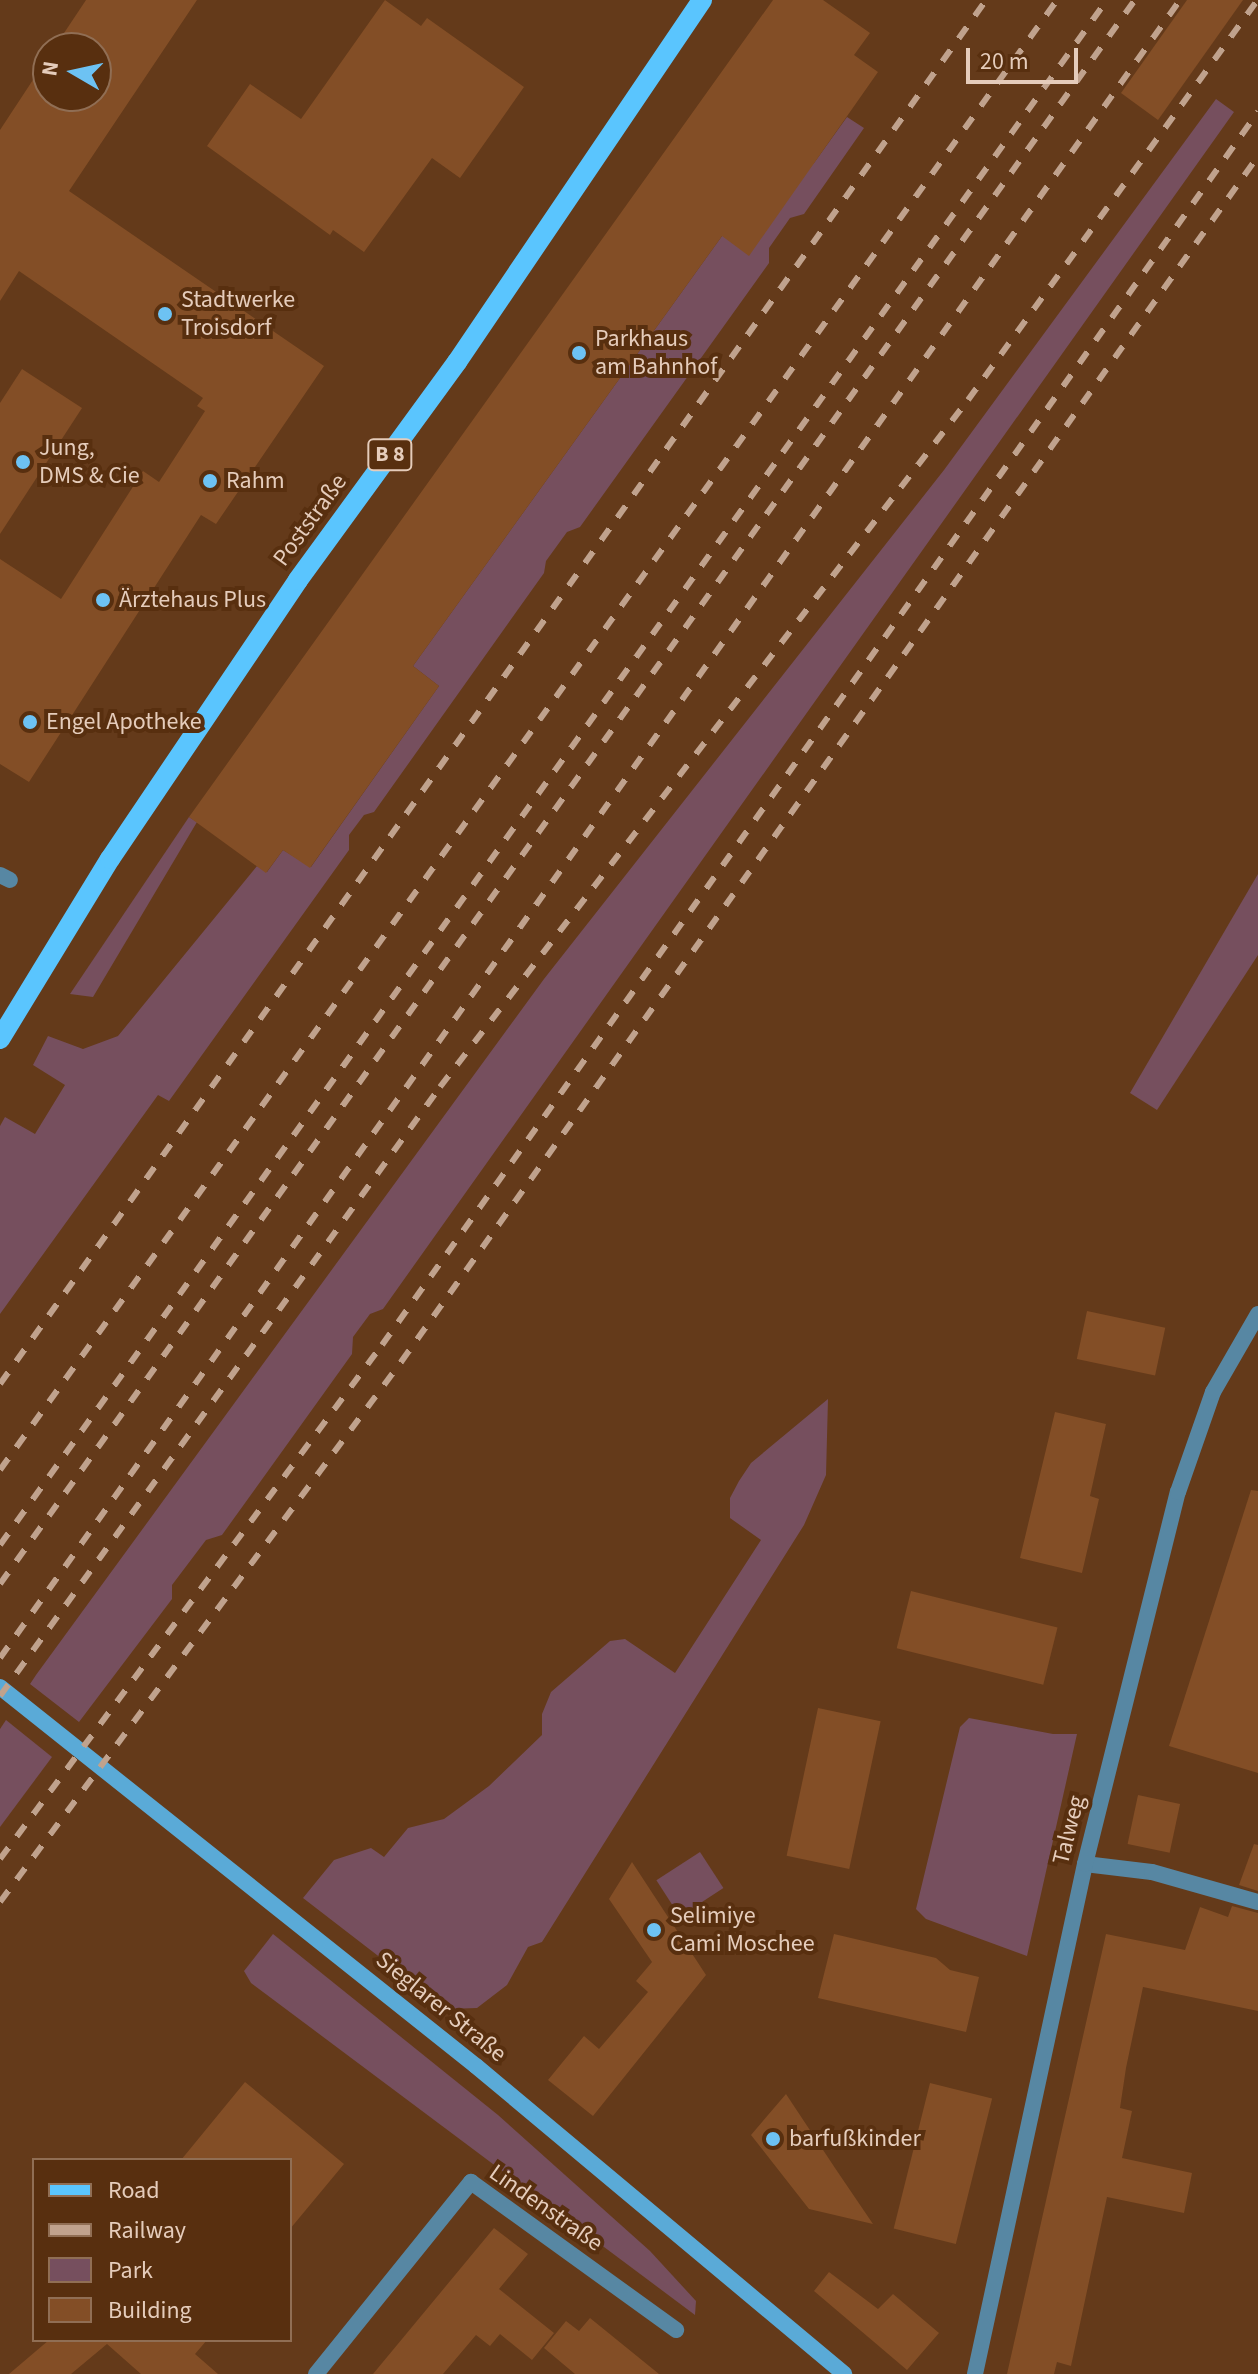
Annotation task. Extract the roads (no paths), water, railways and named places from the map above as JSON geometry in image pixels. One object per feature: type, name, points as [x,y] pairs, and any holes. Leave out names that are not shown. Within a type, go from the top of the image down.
[{"type":"main road","name":"Poststraße","points":[[0,1039],[110,859],[298,580],[457,362],[702,0]]},
{"type":"street","name":"Talweg","points":[[975,2374],[1085,1864],[1180,1484],[1213,1392],[1258,1314]]},
{"type":"street","name":"Sieglarer Straße","points":[[0,1687],[451,2046],[844,2374]]},
{"type":"street","points":[[1085,1864],[1152,1872],[1258,1902]]},
{"type":"street","name":"Lindenstraße","points":[[316,2374],[471,2182],[676,2330]]},
{"type":"railway","points":[[0,1384],[986,0]]},
{"type":"railway","points":[[0,1470],[1057,0]]},
{"type":"railway","points":[[0,1545],[1107,0]]},
{"type":"railway","points":[[0,1584],[1135,0]]},
{"type":"railway","points":[[0,1658],[1180,0]]},
{"type":"railway","points":[[0,1696],[440,1087],[968,400],[1258,0]]},
{"type":"railway","points":[[0,1859],[382,1345],[1258,112]]},
{"type":"railway","points":[[0,1902],[401,1362],[1258,156]]},
{"type":"place","name":"Stadtwerke Troisdorf","points":[[165,314]]},
{"type":"place","name":"Parkhaus am Bahnhof","points":[[579,353]]},
{"type":"place","name":"Jung, DMS & Cie","points":[[23,462]]},
{"type":"place","name":"Rahm","points":[[210,481]]},
{"type":"place","name":"Ärztehaus Plus","points":[[103,600]]},
{"type":"place","name":"Engel Apotheke","points":[[30,722]]},
{"type":"place","name":"Selimiye Cami Moschee","points":[[654,1930]]},
{"type":"place","name":"barfußkinder","points":[[773,2139]]}]
